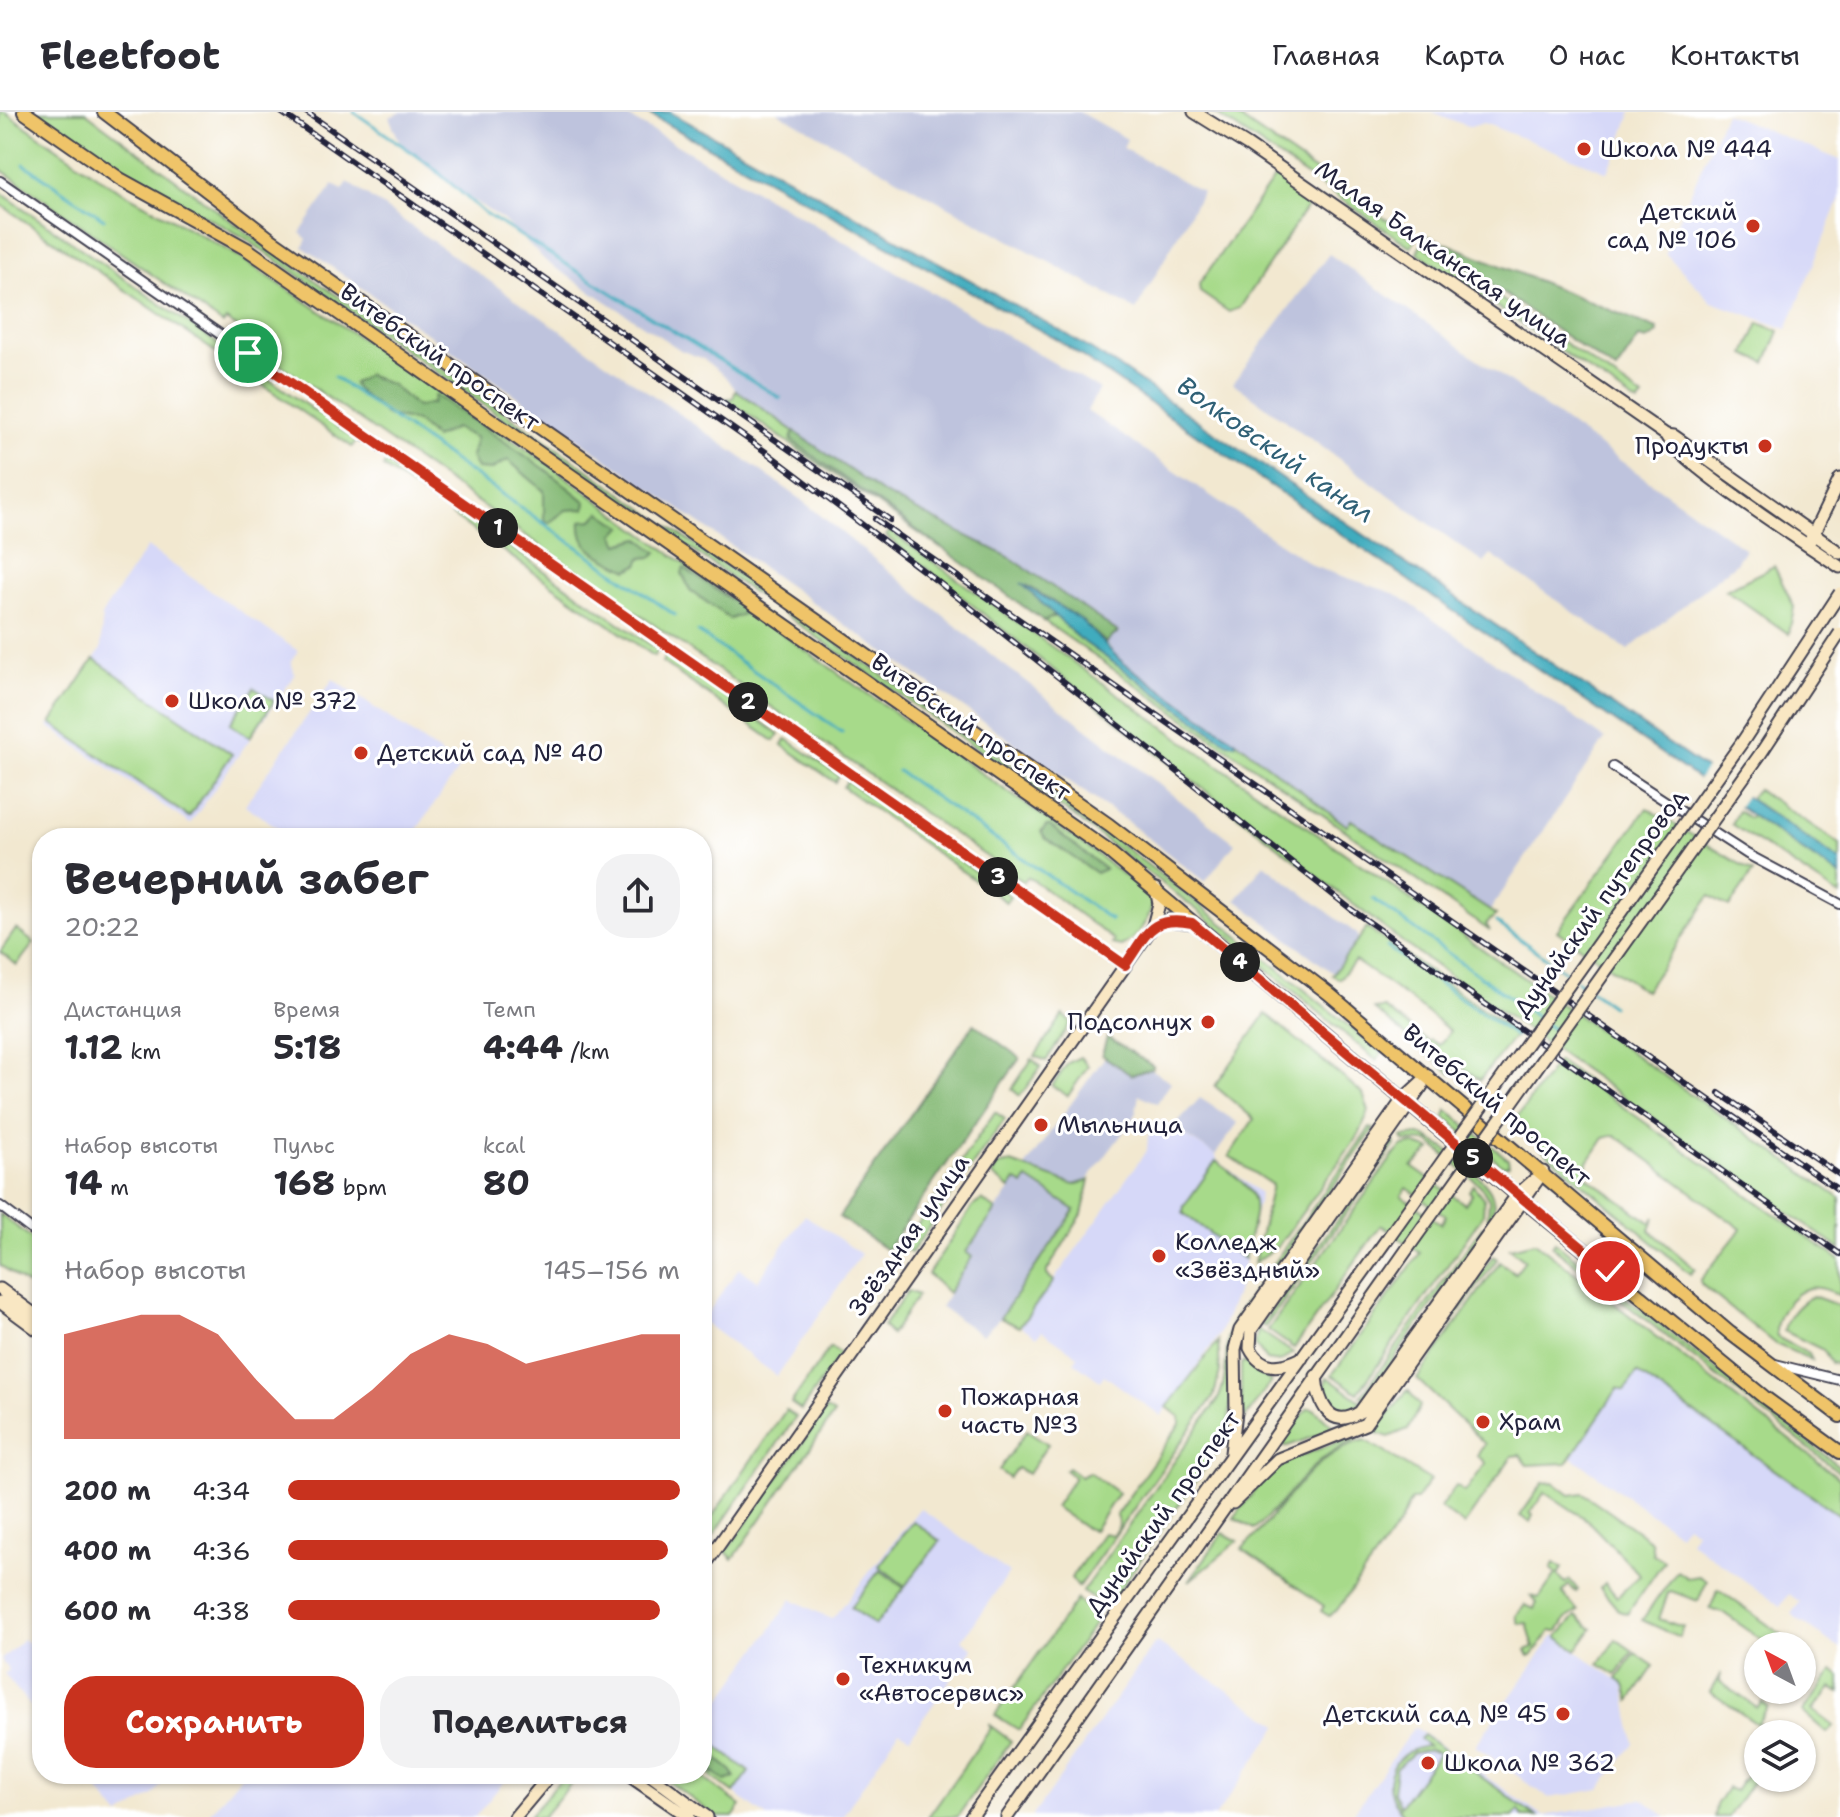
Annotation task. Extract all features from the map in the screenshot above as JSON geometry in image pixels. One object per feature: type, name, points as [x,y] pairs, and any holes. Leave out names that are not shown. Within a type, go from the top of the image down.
[{"type":"main road","name":"Витебский проспект","points":[[24,112],[120,179],[247,249],[1011,781],[1156,889],[1192,923],[1521,1198],[1764,1397],[1840,1452]]},
{"type":"main road","name":"Витебский проспект","points":[[104,112],[273,241],[1109,825],[1271,948],[1767,1362],[1840,1416]]},
{"type":"main road","name":"Малая Балканская улица","points":[[1194,112],[1256,151],[1666,435],[1669,443],[1709,475],[1811,539],[1840,553]]},
{"type":"main road","points":[[1811,539],[1840,479]]},
{"type":"main road","name":"Малая Балканская улица","points":[[1811,539],[1840,567]]},
{"type":"main road","name":"Дунайский путепровод","points":[[1390,1235],[1743,741],[1840,593]]},
{"type":"main road","name":"Дунайский путепровод","points":[[1408,1248],[1761,753],[1840,633]]},
{"type":"main road","points":[[1153,926],[1159,904],[1156,889]]},
{"type":"main road","points":[[1153,926],[1168,920],[1192,923]]},
{"type":"main road","name":"Звёздная улица","points":[[712,1555],[1153,926]]},
{"type":"main road","points":[[1230,1458],[1236,1412],[1235,1349],[1240,1330],[1428,1076]]},
{"type":"main road","points":[[1303,1358],[1279,1367],[1263,1364],[1250,1348],[1251,1330],[1407,1102]]},
{"type":"main road","points":[[1316,1376],[1318,1396],[1326,1410],[1342,1417],[1360,1412],[1543,1172]]},
{"type":"main road","points":[[1226,1509],[1245,1495],[1278,1459],[1365,1424],[1521,1198]]},
{"type":"main road","name":"Дунайский проспект","points":[[971,1817],[1390,1235]]},
{"type":"main road","name":"Дунайский проспект","points":[[1007,1817],[1408,1248]]},
{"type":"main road","points":[[0,1289],[32,1313]]},
{"type":"main road","points":[[0,1302],[32,1326]]},
{"type":"main road","points":[[515,1817],[543,1784]]},
{"type":"main road","points":[[641,1784],[689,1817]]},
{"type":"main road","points":[[662,1784],[707,1817]]},
{"type":"street","points":[[0,181],[1125,965]]},
{"type":"street","points":[[1613,767],[1747,854],[1840,904]]},
{"type":"street","points":[[0,1206],[32,1230]]},
{"type":"street","points":[[1767,1362],[1840,1380]]},
{"type":"shaded area","points":[[402,112],[616,112],[630,118],[1099,389],[1087,411],[1315,567],[1396,594],[1605,739],[1489,912],[1351,820],[1348,827],[1236,741],[1122,662],[1106,643],[1118,631],[1011,558],[884,494],[736,390],[726,377],[702,358],[682,351],[548,263],[503,220],[454,188],[408,150],[399,140],[389,117]]},
{"type":"shaded area","points":[[777,112],[1079,112],[1127,139],[1123,148],[1202,192],[1136,310]]},
{"type":"shaded area","name":"Школа № 444","points":[[1432,112],[1632,112],[1608,172],[1484,123],[1470,127]]},
{"type":"shaded area","name":"Детский сад № 106","points":[[1725,113],[1840,160],[1840,199],[1787,329],[1712,302],[1665,253]]},
{"type":"shaded area","points":[[348,182],[798,497],[1003,664],[1235,843],[1205,882],[1129,823],[303,247],[307,239],[300,233],[333,185],[343,190]]},
{"type":"shaded area","points":[[1329,254],[1745,549],[1735,564],[1628,650],[1491,555],[1484,563],[1233,383]]},
{"type":"shaded area","name":"Школа № 372","points":[[147,547],[298,651],[291,661],[295,675],[190,824],[48,726],[101,649],[102,614]]},
{"type":"shaded area","name":"Детский сад № 40","points":[[333,679],[460,767],[418,828],[278,828],[245,805]]},
{"type":"shaded area","points":[[1264,864],[1357,934],[1358,940],[1333,973],[1236,900]]},
{"type":"shaded area","points":[[1105,1057],[1131,1075],[1151,1069],[1171,1082],[1157,1103],[1139,1095],[1135,1117],[1085,1183],[1074,1185],[1025,1167]]},
{"type":"shaded area","points":[[1200,1098],[1238,1123],[1215,1155],[1173,1127]]},
{"type":"shaded area","name":"Колледж «Звёздный»","points":[[1161,1120],[1215,1155],[1218,1161],[1260,1193],[1239,1286],[1219,1335],[1161,1416],[1104,1375],[1100,1381],[1074,1362],[1078,1356],[1042,1331],[1037,1337],[1021,1326],[1147,1150],[1148,1136]]},
{"type":"shaded area","points":[[1028,1178],[1076,1210],[1000,1318],[982,1335],[940,1307],[972,1258],[966,1253],[1017,1180]]},
{"type":"shaded area","points":[[805,1215],[861,1254],[777,1376],[712,1328],[712,1307],[739,1268],[758,1281]]},
{"type":"shaded area","points":[[1636,1373],[1840,1517],[1840,1649],[1791,1614],[1800,1602],[1789,1594],[1780,1606],[1690,1541],[1696,1531],[1686,1524],[1679,1534],[1572,1457],[1618,1387]]},
{"type":"shaded area","name":"Техникум «Автосервис»","points":[[920,1508],[1009,1573],[962,1640],[973,1648],[910,1737],[899,1731],[842,1817],[767,1817],[712,1777],[712,1725],[718,1715],[713,1711],[792,1599],[829,1618],[834,1617]]},
{"type":"shaded area","name":"Детский сад № 45","points":[[1554,1635],[1624,1685],[1634,1743],[1600,1789],[1549,1798],[1475,1746]]},
{"type":"shaded area","points":[[23,1639],[32,1646],[32,1708],[4,1674],[8,1670],[1,1660]]},
{"type":"shaded area","points":[[1156,1642],[1279,1725],[1215,1817],[1032,1817]]},
{"type":"shaded area","name":"Школа № 362","points":[[1414,1727],[1543,1816],[1643,1799],[1667,1817],[1351,1817]]},
{"type":"shaded area","points":[[93,1784],[162,1784],[153,1795],[120,1816]]},
{"type":"shaded area","points":[[234,1784],[502,1784],[475,1817],[206,1817]]},
{"type":"green space","points":[[0,112],[5,112],[110,185],[235,254],[548,464],[745,608],[1094,852],[1151,897],[1150,911],[1138,932],[1121,946],[1112,944],[1114,940],[1033,880],[1027,877],[1023,882],[255,347],[257,342],[226,320],[223,324],[0,169]]},
{"type":"green space","points":[[37,112],[85,112],[250,235],[1076,810],[1200,905],[1382,1053],[1376,1060],[1196,909],[1072,815],[242,236],[135,179]]},
{"type":"green space","points":[[1213,112],[1236,116],[1416,240],[1411,247]]},
{"type":"green space","points":[[1275,177],[1305,195],[1309,204],[1240,308],[1229,312],[1200,292],[1199,284]]},
{"type":"green space","points":[[0,192],[238,358],[237,367],[0,204]]},
{"type":"green space","points":[[1428,236],[1657,329],[1658,333],[1647,340],[1639,338],[1616,371],[1426,240]]},
{"type":"green space","points":[[1422,244],[1553,335],[1548,342],[1417,252]]},
{"type":"green space","points":[[1759,323],[1779,331],[1766,363],[1745,354]]},
{"type":"green space","points":[[1556,337],[1643,398],[1638,404],[1551,344]]},
{"type":"green space","points":[[368,375],[392,385],[417,407],[433,403],[435,395],[545,469],[586,502],[585,509],[566,510],[549,523],[544,521],[544,491],[508,460],[491,470],[477,469],[471,457],[476,438],[455,428],[435,438],[416,421],[385,415],[353,383]]},
{"type":"green space","points":[[265,376],[357,441],[352,447],[260,383]]},
{"type":"green space","points":[[736,390],[794,431],[791,440],[940,548],[726,399],[733,398]]},
{"type":"green space","points":[[794,431],[884,494],[1011,558],[1118,632],[1106,643],[1081,620],[1027,585],[1055,616],[1044,621],[791,440]]},
{"type":"green space","points":[[387,461],[442,500],[438,505],[383,467]]},
{"type":"green space","points":[[454,508],[658,650],[654,656],[450,514]]},
{"type":"green space","points":[[600,512],[623,527],[614,534],[619,544],[639,538],[657,552],[652,557],[641,558],[638,565],[628,570],[602,557],[588,547],[581,531],[581,521],[593,520]]},
{"type":"green space","points":[[890,531],[1192,747],[1840,1198],[1840,1249],[1409,947],[1176,768],[886,536]]},
{"type":"green space","points":[[1774,566],[1794,607],[1789,634],[1726,590]]},
{"type":"green space","points":[[684,568],[743,608],[743,614],[730,619],[690,590],[682,573]]},
{"type":"green space","points":[[1055,616],[1077,637],[1228,743],[1236,741],[1347,826],[1351,820],[1496,915],[1486,924],[1490,931],[1044,621]]},
{"type":"green space","points":[[667,655],[779,734],[774,741],[662,662]]},
{"type":"green space","points":[[94,659],[232,754],[189,817],[51,723]]},
{"type":"green space","points":[[254,688],[274,701],[250,737],[230,724]]},
{"type":"green space","points":[[787,739],[839,776],[835,782],[782,745]]},
{"type":"green space","points":[[847,781],[1010,896],[1006,902],[843,787]]},
{"type":"green space","points":[[1757,789],[1840,844],[1840,861],[1750,799]]},
{"type":"green space","points":[[1647,808],[1753,872],[1729,907],[1710,896],[1645,991],[1557,931]]},
{"type":"green space","points":[[1738,811],[1749,818],[1752,816],[1840,876],[1840,896],[1731,824]]},
{"type":"green space","points":[[1046,826],[1105,869],[1096,873],[1045,838],[1041,832]]},
{"type":"green space","points":[[1367,928],[1517,1033],[1480,1080],[1460,1066],[1451,1074],[1374,1009],[1384,1008],[1429,1042],[1431,1040],[1439,1045],[1450,1031],[1392,987],[1355,961],[1339,979],[1332,975]]},
{"type":"green space","points":[[16,929],[32,941],[17,965],[0,952]]},
{"type":"green space","points":[[1266,1014],[1363,1094],[1369,1111],[1360,1133],[1278,1246],[1254,1263],[1272,1185],[1229,1156],[1254,1119],[1215,1086]]},
{"type":"green space","points":[[1063,1015],[1071,1023],[1046,1061],[1035,1056]]},
{"type":"green space","points":[[974,1024],[1020,1058],[887,1250],[839,1217]]},
{"type":"green space","points":[[1107,1037],[1153,1066],[1151,1069],[1131,1075],[1102,1055]]},
{"type":"green space","points":[[1080,1057],[1088,1066],[1068,1096],[1052,1086],[1068,1063]]},
{"type":"green space","points":[[1032,1059],[1041,1067],[1020,1096],[1012,1089]]},
{"type":"green space","points":[[1558,1061],[1840,1260],[1840,1296],[1825,1289],[1809,1288],[1784,1307],[1777,1322],[1777,1337],[1809,1354],[1812,1360],[1775,1344],[1702,1285],[1700,1281],[1741,1229],[1615,1135],[1604,1138],[1588,1162],[1586,1176],[1651,1223],[1655,1217],[1650,1230],[1695,1269],[1690,1274],[1512,1124]]},
{"type":"green space","points":[[1447,1110],[1508,1159],[1509,1165],[1503,1166],[1445,1117]]},
{"type":"green space","points":[[995,1112],[1005,1119],[911,1253],[902,1247]]},
{"type":"green space","points":[[1370,1128],[1374,1129],[1244,1312],[1240,1310]]},
{"type":"green space","points":[[1419,1135],[1448,1151],[1481,1179],[1493,1198],[1491,1221],[1488,1218],[1489,1200],[1480,1185],[1429,1142],[1404,1141],[1402,1137]]},
{"type":"green space","points":[[1394,1141],[1395,1145],[1265,1327],[1261,1325]]},
{"type":"green space","points":[[1413,1144],[1431,1150],[1412,1167],[1465,1204],[1472,1194],[1469,1191],[1473,1185],[1484,1199],[1483,1215],[1358,1393],[1332,1375],[1420,1253],[1381,1225],[1294,1348],[1268,1330],[1403,1146]],"holes":[[[1407,1188],[1446,1216],[1441,1224],[1402,1196]]]},
{"type":"green space","points":[[1216,1161],[1244,1184],[1254,1202],[1244,1259],[1183,1213],[1184,1206]]},
{"type":"green space","points":[[1011,1163],[1074,1185],[1090,1180],[1082,1214],[1047,1271],[1054,1281],[1019,1327],[1000,1318],[1075,1210],[1028,1179],[1023,1185],[1016,1180],[1010,1189],[992,1175],[997,1166]]},
{"type":"green space","points":[[982,1200],[996,1210],[966,1252],[972,1257],[948,1293],[928,1274],[973,1206]]},
{"type":"green space","points":[[0,1214],[32,1238],[32,1289],[0,1265]]},
{"type":"green space","points":[[1482,1227],[1486,1229],[1365,1399],[1361,1396]]},
{"type":"green space","points":[[1535,1242],[1840,1479],[1840,1516],[1637,1373],[1624,1391],[1618,1388],[1567,1463],[1527,1465],[1520,1455],[1512,1456],[1464,1525],[1440,1508],[1456,1486],[1465,1492],[1486,1463],[1477,1455],[1485,1444],[1417,1379],[1500,1262],[1515,1273],[1525,1260],[1510,1248]]},
{"type":"green space","points":[[1555,1242],[1840,1467],[1840,1473],[1552,1246]]},
{"type":"green space","points":[[1493,1256],[1497,1259],[1416,1371],[1418,1361]]},
{"type":"green space","points":[[908,1291],[918,1295],[891,1335],[883,1326]]},
{"type":"green space","points":[[1813,1296],[1840,1306],[1840,1364],[1831,1363],[1823,1350],[1784,1331],[1794,1310]]},
{"type":"green space","points":[[1237,1313],[1241,1316],[1231,1345],[1229,1424],[1225,1439],[1108,1606],[1082,1592],[1217,1401],[1224,1380],[1229,1335]]},
{"type":"green space","points":[[1258,1329],[1293,1353],[1280,1362],[1266,1360],[1255,1344]]},
{"type":"green space","points":[[1218,1341],[1220,1371],[1214,1396],[1078,1587],[1071,1578],[1103,1533],[1113,1535],[1119,1525],[1116,1515],[1180,1424],[1180,1417],[1167,1407]]},
{"type":"green space","points":[[830,1347],[840,1354],[801,1410],[791,1403]]},
{"type":"green space","points":[[1244,1361],[1271,1382],[1245,1418],[1241,1414],[1241,1364]]},
{"type":"green space","points":[[1327,1377],[1362,1402],[1348,1411],[1332,1407],[1323,1390]]},
{"type":"green space","points":[[1408,1390],[1420,1406],[1408,1429],[1389,1437],[1374,1432]]},
{"type":"green space","points":[[1308,1408],[1314,1409],[1336,1429],[1285,1447],[1283,1440]]},
{"type":"green space","points":[[826,1409],[834,1414],[733,1559],[726,1552]]},
{"type":"green space","points":[[786,1410],[796,1417],[712,1538],[712,1517]]},
{"type":"green space","points":[[1027,1430],[1048,1444],[1028,1474],[1017,1468],[1009,1478],[999,1470]]},
{"type":"green space","points":[[1348,1438],[1359,1438],[1325,1456],[1254,1529],[1234,1518],[1273,1466]]},
{"type":"green space","points":[[1365,1440],[1430,1480],[1416,1500],[1411,1500],[1399,1524],[1337,1610],[1329,1616],[1321,1611],[1324,1606],[1242,1549],[1312,1471],[1345,1447]]},
{"type":"green space","points":[[1068,1467],[1080,1476],[1089,1472],[1118,1493],[1094,1530],[1085,1528],[1055,1507],[1074,1477],[1065,1470]]},
{"type":"green space","points":[[1553,1482],[1570,1495],[1583,1493],[1651,1541],[1653,1554],[1664,1561],[1627,1614],[1619,1611],[1600,1588],[1605,1583],[1617,1597],[1640,1575],[1587,1520],[1545,1492],[1530,1513],[1533,1515],[1530,1522],[1520,1516],[1543,1483]]},
{"type":"green space","points":[[913,1521],[940,1541],[905,1586],[879,1566]]},
{"type":"green space","points":[[1223,1533],[1238,1541],[1189,1581]]},
{"type":"green space","points":[[1554,1563],[1562,1568],[1558,1575],[1565,1583],[1570,1580],[1578,1590],[1576,1592],[1569,1585],[1562,1592],[1578,1611],[1566,1619],[1558,1631],[1551,1631],[1529,1656],[1526,1650],[1534,1647],[1527,1623],[1519,1624],[1516,1616],[1525,1605],[1534,1609],[1537,1603],[1531,1596],[1539,1598],[1556,1574],[1551,1569]]},
{"type":"green space","points":[[880,1570],[904,1588],[875,1625],[851,1607]]},
{"type":"green space","points":[[1677,1571],[1687,1578],[1699,1576],[1707,1581],[1698,1601],[1671,1591],[1668,1593],[1659,1619],[1683,1627],[1679,1637],[1642,1620]]},
{"type":"green space","points":[[1718,1589],[1778,1632],[1751,1632],[1725,1614],[1710,1609]]},
{"type":"green space","points":[[1077,1599],[1098,1619],[1019,1730],[995,1715]]},
{"type":"green space","points":[[1576,1616],[1592,1629],[1577,1650],[1557,1637]]},
{"type":"green space","points":[[1616,1639],[1633,1651],[1616,1675],[1599,1664]]},
{"type":"green space","points":[[1635,1653],[1654,1666],[1630,1701],[1625,1685],[1617,1679]]},
{"type":"green space","points":[[1833,1670],[1840,1676],[1840,1693],[1831,1688],[1813,1710],[1834,1726],[1827,1733],[1816,1720],[1803,1712],[1809,1704],[1816,1704],[1816,1694]]},
{"type":"green space","points":[[1721,1673],[1719,1681],[1744,1699],[1744,1704],[1757,1708],[1764,1704],[1768,1707],[1760,1720],[1751,1720],[1710,1692]]},
{"type":"green space","points":[[988,1724],[1011,1741],[957,1817],[928,1817],[991,1728]]},
{"type":"green space","points":[[1423,1735],[1537,1817],[1523,1817],[1519,1810],[1513,1817],[1408,1817],[1398,1807],[1389,1785],[1395,1764],[1403,1755],[1428,1746],[1419,1739]],"holes":[[[1429,1750],[1439,1753],[1400,1806],[1393,1792],[1396,1769],[1413,1753]]]},
{"type":"green space","points":[[712,1743],[749,1772],[734,1793],[712,1777],[712,1773],[727,1767],[712,1755]]},
{"type":"green space","points":[[712,1755],[732,1771],[735,1778],[725,1781],[712,1770]]},
{"type":"green space","points":[[1744,1778],[1745,1792],[1728,1817],[1714,1817],[1716,1805],[1727,1788],[1735,1791]]},
{"type":"green space","points":[[557,1784],[571,1784],[543,1817],[529,1817]]},
{"type":"green space","points":[[672,1784],[711,1784],[741,1806],[733,1817],[716,1817]]},
{"type":"water","points":[[645,112],[670,112],[1063,332],[1119,367],[1840,861],[1840,876],[1058,340]]},
{"type":"water","points":[[1021,583],[1081,620],[1122,662],[1236,741],[1235,744],[1228,743],[1077,637]]},
{"type":"pier","points":[[1708,766],[1748,793],[1736,810],[1696,782]]},
{"type":"waterway","points":[[354,112],[429,164],[484,213],[780,398]]},
{"type":"waterway","points":[[24,164],[104,219]]},
{"type":"waterway","points":[[334,377],[675,615]]},
{"type":"waterway","points":[[698,632],[842,732]]},
{"type":"waterway","points":[[898,771],[1111,920]]},
{"type":"waterway","points":[[1373,899],[1538,1018]]},
{"type":"waterway","points":[[1496,922],[1571,976]]},
{"type":"waterway","points":[[1387,947],[1515,1036]]},
{"type":"waterway","points":[[1577,981],[1612,1006]]},
{"type":"waterway","points":[[1544,1023],[1558,1032]]},
{"type":"railway","points":[[281,112],[766,452],[937,581],[1352,910],[1840,1254]]},
{"type":"railway","points":[[306,112],[890,520]]},
{"type":"railway","points":[[875,519],[1840,1191]]},
{"type":"railway","points":[[1719,1093],[1840,1175]]},
{"type":"place","name":"Школа № 444","points":[[1584,149]]},
{"type":"place","name":"Детский сад № 106","points":[[1753,226]]},
{"type":"place","name":"Продукты","points":[[1765,446]]},
{"type":"place","name":"Школа № 372","points":[[172,701]]},
{"type":"place","name":"Детский сад № 40","points":[[361,753]]},
{"type":"place","name":"Подсолнух","points":[[1208,1022]]},
{"type":"place","name":"Мыльница","points":[[1041,1125]]},
{"type":"place","name":"Колледж «Звёздный»","points":[[1159,1256]]},
{"type":"place","name":"Пожарная часть №3","points":[[945,1411]]},
{"type":"place","name":"Храм","points":[[1483,1422]]},
{"type":"place","name":"Техникум «Автосервис»","points":[[843,1679]]},
{"type":"place","name":"Детский сад № 45","points":[[1563,1714]]},
{"type":"place","name":"Школа № 362","points":[[1428,1763]]},
{"type":"route","points":[[248,353],[1125,965],[1153,926],[1168,920],[1192,923],[1610,1271]]},
{"type":"water label","name":"Волковский канал","points":[[1276,449]]}]
